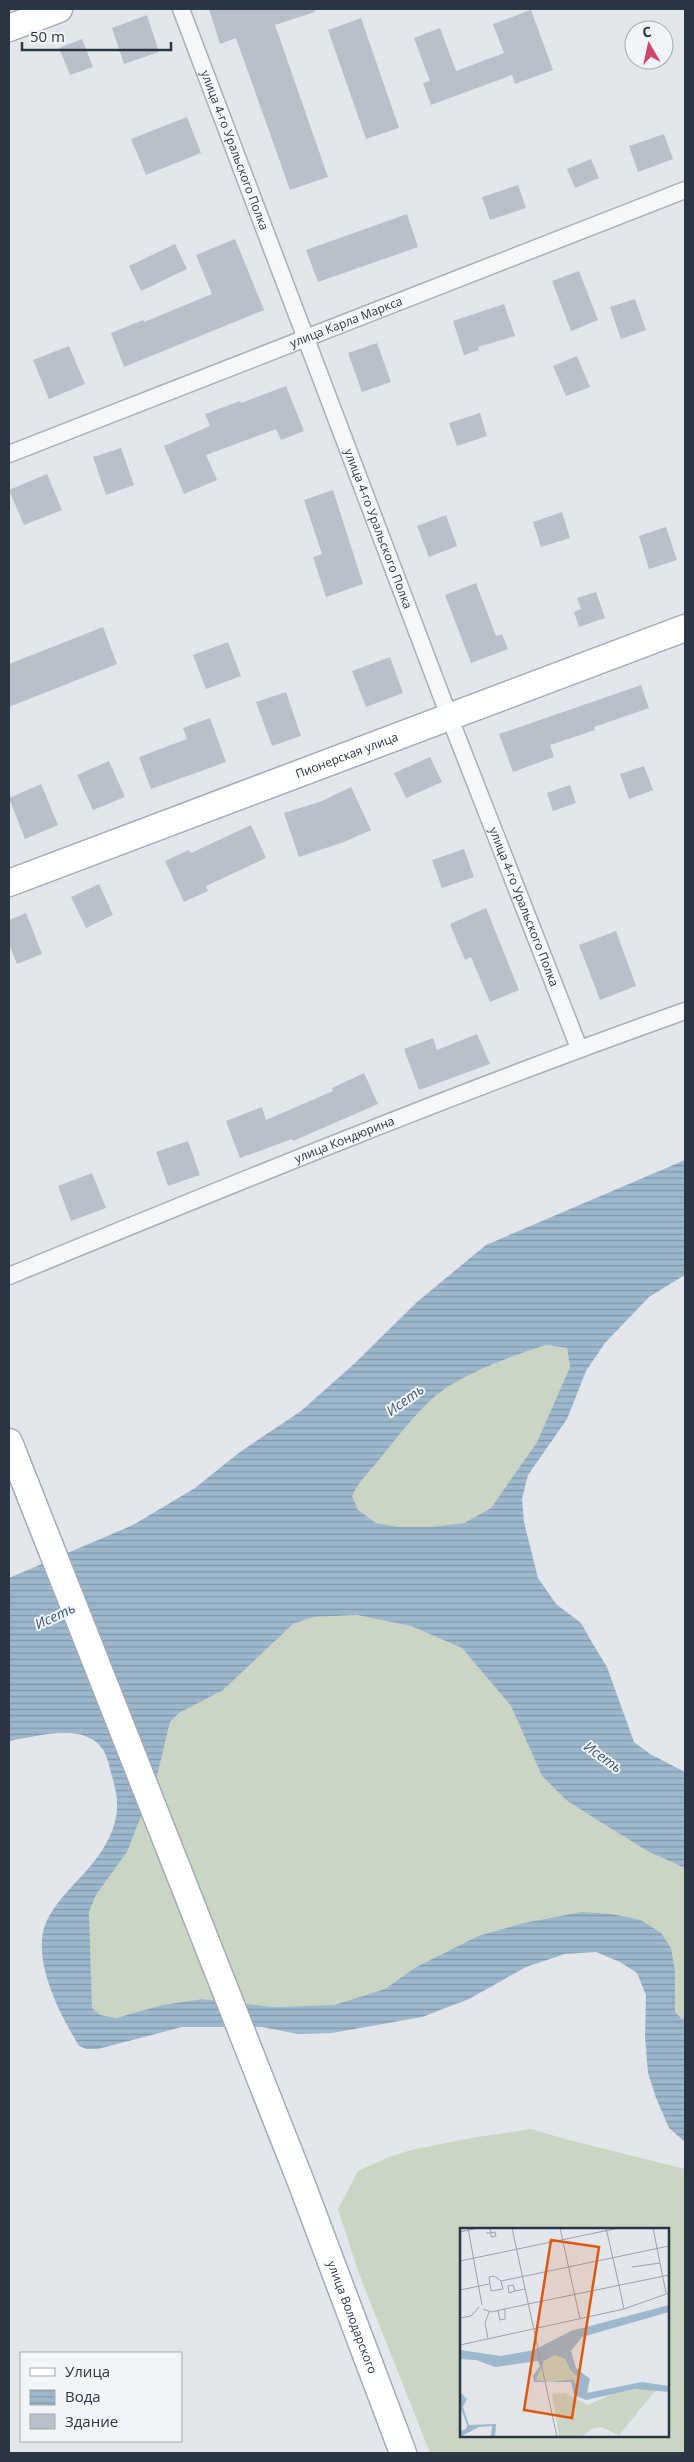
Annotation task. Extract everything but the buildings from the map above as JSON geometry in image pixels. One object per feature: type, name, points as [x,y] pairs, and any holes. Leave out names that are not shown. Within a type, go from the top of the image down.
[{"type":"main road","points":[[9,28],[59,9]]},
{"type":"main road","name":"Пионерская улица","points":[[9,883],[685,628]]},
{"type":"main road","name":"улица Володарского","points":[[9,1442],[300,2182],[403,2453]]},
{"type":"street","name":"улица 4-го Уральского Полка","points":[[181,9],[449,716],[579,1048]]},
{"type":"street","name":"улица Карла Маркса","points":[[9,454],[685,190]]},
{"type":"street","name":"улица Кондюрина","points":[[9,1276],[236,1183],[579,1048],[685,1011]]},
{"type":"green space","points":[[546,1345],[567,1348],[570,1367],[537,1442],[491,1508],[464,1523],[431,1527],[399,1527],[376,1523],[357,1510],[352,1496],[364,1477],[432,1399],[443,1390],[471,1374]]},
{"type":"green space","points":[[357,1615],[411,1626],[462,1648],[511,1706],[542,1776],[566,1800],[649,1852],[685,1868],[685,2018],[683,2019],[675,2013],[675,1972],[661,1933],[640,1920],[612,1914],[548,1918],[478,1936],[416,1967],[385,1989],[334,2005],[274,2007],[202,1999],[162,2005],[116,2018],[100,2015],[92,2008],[89,1912],[96,1895],[127,1852],[157,1776],[170,1722],[179,1713],[223,1689],[293,1624],[313,1617]]},
{"type":"green space","points":[[531,2129],[685,2169],[685,2453],[430,2453],[358,2271],[338,2209],[358,2171],[389,2157],[411,2150]]},
{"type":"water","name":"Исеть","points":[[685,1160],[685,1275],[649,1297],[605,1343],[586,1371],[567,1419],[528,1475],[522,1499],[524,1522],[538,1578],[556,1604],[581,1623],[607,1667],[634,1742],[650,1754],[685,1772],[685,1868],[649,1852],[566,1800],[542,1776],[511,1706],[462,1648],[411,1626],[357,1615],[313,1617],[293,1624],[223,1690],[179,1713],[170,1722],[157,1776],[127,1852],[96,1895],[89,1912],[92,2008],[100,2015],[116,2018],[162,2005],[202,1999],[274,2007],[334,2005],[385,1989],[416,1967],[478,1936],[524,1923],[581,1912],[612,1914],[641,1920],[661,1933],[671,1948],[675,1972],[675,2012],[682,2019],[685,2018],[685,2142],[669,2128],[648,2073],[645,2037],[646,1995],[637,1973],[620,1962],[596,1952],[565,1954],[526,1967],[469,1999],[422,2017],[332,2033],[298,2034],[262,2027],[182,2027],[98,2049],[86,2049],[79,2046],[57,2004],[46,1973],[42,1942],[46,1922],[57,1904],[89,1868],[109,1839],[116,1817],[117,1796],[103,1750],[94,1741],[82,1735],[68,1733],[9,1741],[9,1578],[133,1525],[195,1488],[240,1452],[301,1411],[355,1363],[417,1302],[486,1245]],"holes":[[[546,1345],[567,1348],[570,1367],[537,1442],[491,1508],[464,1523],[431,1527],[399,1527],[376,1523],[358,1510],[352,1496],[361,1481],[404,1428],[443,1390],[486,1367],[532,1349]]]}]
